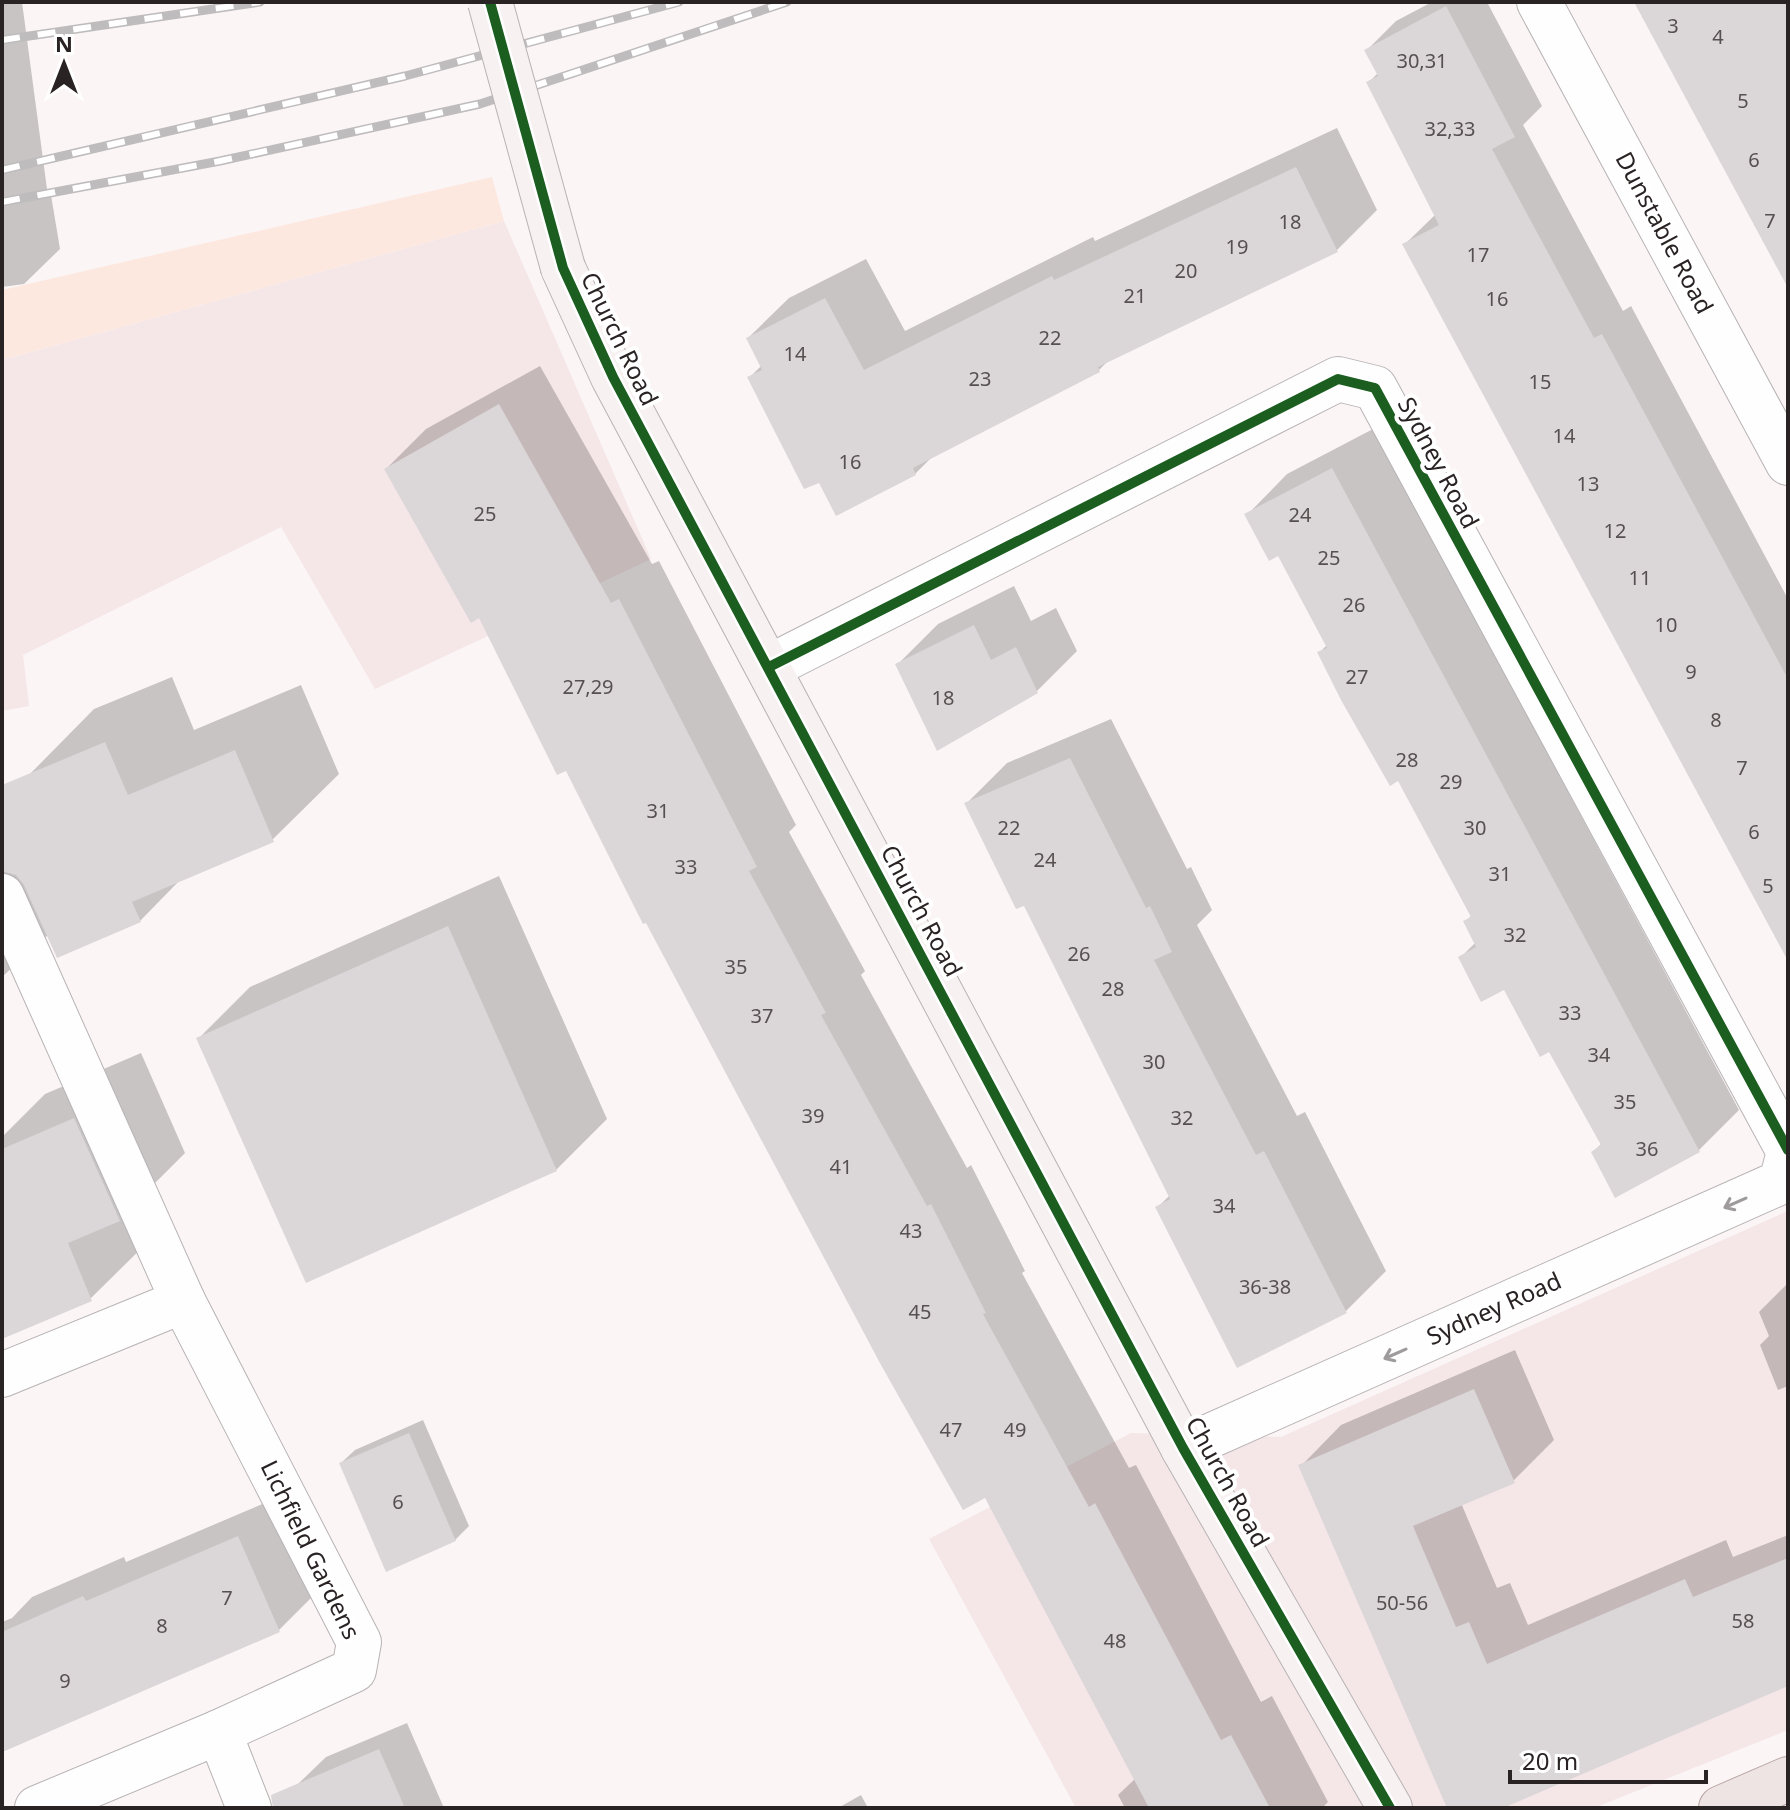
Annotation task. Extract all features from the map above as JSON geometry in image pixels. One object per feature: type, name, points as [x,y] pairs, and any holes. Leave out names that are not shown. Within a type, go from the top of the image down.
[{"type":"main road","points":[[1721,1808],[1788,1779]]},
{"type":"street","name":"Church Road","points":[[490,2],[563,268],[613,377],[1183,1448],[1390,1808]]},
{"type":"street","name":"Dunstable Road","points":[[1539,2],[1788,463]]},
{"type":"street","name":"Sydney Road","points":[[769,667],[1338,379],[1375,388],[1788,1153],[1781,1182],[1183,1448]]},
{"type":"street","name":"Lichfield Gardens","points":[[2,896],[183,1301],[359,1642],[354,1670],[219,1732],[37,1808]]},
{"type":"street","points":[[2,1375],[183,1301]]},
{"type":"street","points":[[219,1732],[249,1808]]},
{"type":"shaded area","points":[[492,177],[504,221],[2,360],[2,290]]},
{"type":"shaded area","points":[[504,221],[651,559],[375,689],[281,527],[23,655],[29,706],[2,711],[2,360]]},
{"type":"shaded area","points":[[1788,1211],[1788,1730],[1594,1808],[1076,1808],[929,1539],[1131,1433],[1281,1437]]},
{"type":"building","points":[[1634,2],[1788,2],[1788,288],[1663,56]]},
{"type":"building","points":[[1446,6],[1515,137],[1492,149],[1594,338],[1602,334],[1788,679],[1788,961],[1402,244],[1439,225],[1366,82],[1378,76],[1364,50]]},
{"type":"building","points":[[1296,167],[1338,252],[1098,367],[1100,372],[913,468],[916,475],[836,516],[819,483],[804,489],[747,377],[762,370],[746,338],[825,298],[864,370],[1052,276],[1054,280]]},
{"type":"building","points":[[499,404],[611,603],[619,599],[757,867],[749,871],[826,1013],[821,1015],[927,1206],[931,1204],[986,1313],[983,1314],[1089,1507],[1095,1503],[1221,1740],[1231,1735],[1270,1808],[1149,1808],[985,1498],[963,1510],[881,1365],[646,923],[643,924],[566,771],[557,775],[479,618],[471,623],[384,469]]},
{"type":"building","points":[[1332,468],[1700,1152],[1615,1198],[1591,1152],[1601,1145],[1549,1052],[1540,1057],[1504,990],[1481,1002],[1458,957],[1476,947],[1463,921],[1471,917],[1398,781],[1390,786],[1341,700],[1317,652],[1327,648],[1278,556],[1269,561],[1244,514]]},
{"type":"building","points":[[974,625],[991,660],[1016,647],[1038,693],[937,751],[895,664]]},
{"type":"building","points":[[105,742],[128,795],[235,750],[274,842],[132,902],[141,922],[57,958],[24,885],[16,875],[2,871],[2,785]]},
{"type":"building","points":[[1070,758],[1146,908],[1150,906],[1172,952],[1154,960],[1256,1155],[1264,1151],[1347,1313],[1237,1368],[1155,1207],[1170,1199],[1024,906],[1016,909],[964,803]]},
{"type":"building","points":[[448,926],[557,1171],[306,1283],[196,1038]]},
{"type":"building","points":[[74,1118],[120,1221],[68,1243],[92,1301],[2,1339],[2,1149]]},
{"type":"building","points":[[1474,1389],[1515,1483],[1413,1526],[1456,1627],[1469,1622],[1487,1664],[1685,1579],[1693,1597],[1788,1558],[1788,1686],[1503,1808],[1447,1808],[1298,1465]]},
{"type":"building","points":[[409,1433],[456,1541],[386,1572],[339,1463]]},
{"type":"building","points":[[238,1536],[280,1632],[2,1752],[2,1632],[83,1596],[86,1601]]},
{"type":"building","points":[[379,1749],[405,1808],[273,1808],[271,1795]]},
{"type":"railway","points":[[2,40],[260,2]]},
{"type":"railway","points":[[2,170],[405,76],[679,2]]},
{"type":"railway","points":[[2,202],[220,161],[480,104],[787,2]]},
{"type":"cycle path","points":[[490,2],[563,268],[613,377],[1183,1448],[1390,1808]]},
{"type":"cycle path","points":[[769,667],[1338,379],[1375,388],[1788,1150]]}]
